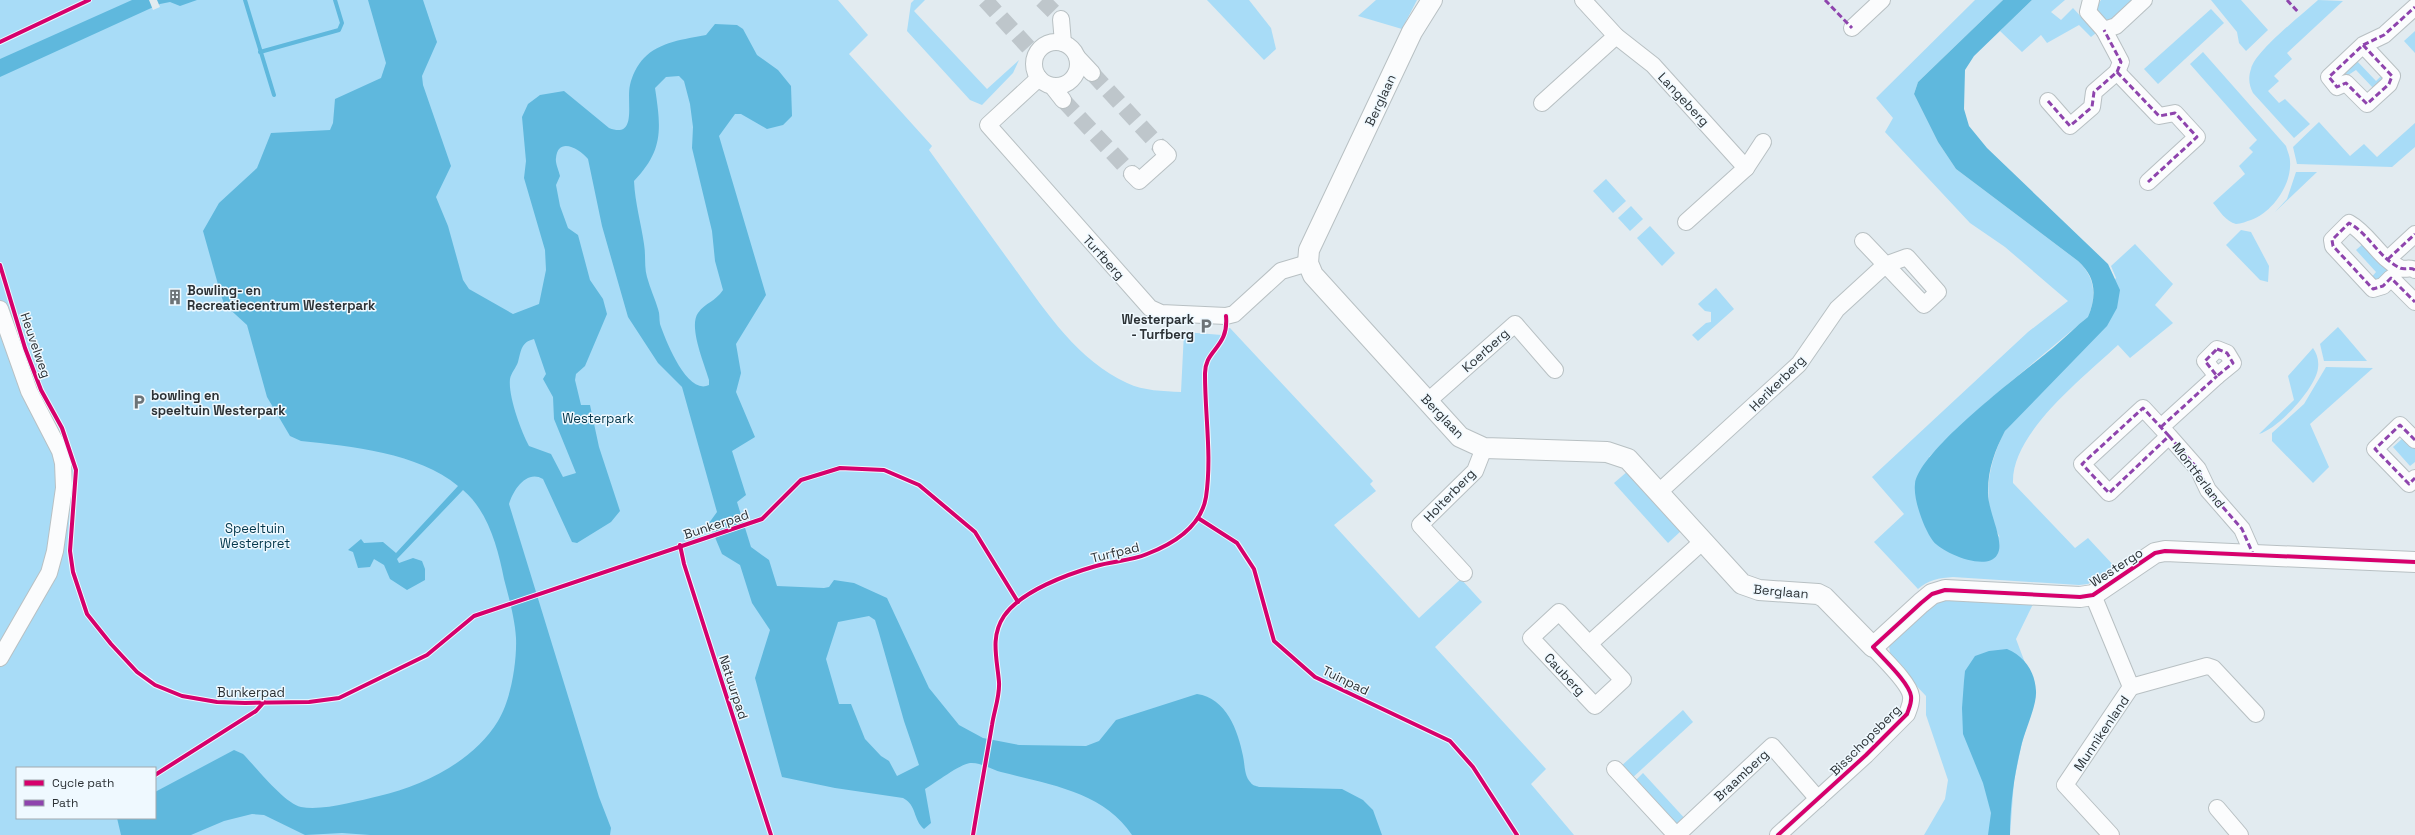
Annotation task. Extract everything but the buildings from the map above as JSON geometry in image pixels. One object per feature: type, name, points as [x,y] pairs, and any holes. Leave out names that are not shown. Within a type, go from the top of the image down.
[{"type":"street","name":"Berglaan","points":[[1432,0],[1412,32],[1309,250],[1308,263],[1313,275],[1460,437],[1484,448],[1607,452],[1628,459],[1702,542],[1748,588],[1818,594],[1824,597],[1872,648]]},
{"type":"street","name":"Langeberg","points":[[1583,0],[1616,36],[1653,65],[1746,168]]},
{"type":"street","points":[[1852,28],[1882,0]]},
{"type":"street","points":[[2048,101],[2070,126],[2092,107],[2094,92],[2117,72],[2121,62],[2104,30],[2088,12],[2091,0]]},
{"type":"street","points":[[2104,30],[2116,26],[2144,0]]},
{"type":"street","points":[[2363,45],[2384,36],[2415,7]]},
{"type":"street","points":[[1061,19],[1063,43]]},
{"type":"street","points":[[1542,103],[1616,36]]},
{"type":"street","points":[[1063,100],[1045,82],[1034,68],[1033,52],[1044,46],[1057,42],[1063,43],[1074,51],[1077,57],[1092,74]]},
{"type":"street","name":"Turfberg","points":[[1077,57],[1078,70],[1075,76],[1065,84],[1045,82],[988,125],[1150,308],[1161,313],[1226,316],[1234,314],[1281,271],[1308,263]]},
{"type":"street","points":[[2117,72],[2160,116],[2176,113],[2197,137],[2148,182]]},
{"type":"street","points":[[1686,222],[1746,168],[1763,142]]},
{"type":"street","points":[[1132,174],[1139,181],[1168,155],[1161,148]]},
{"type":"street","points":[[2415,234],[2399,269],[2415,302]]},
{"type":"street","name":"Herikerberg","points":[[1659,492],[1799,364],[1837,309],[1885,265],[1863,241]]},
{"type":"street","name":"Heuvelweg","points":[[0,309],[29,391],[60,451],[64,481],[58,536],[49,573],[0,658]]},
{"type":"street","name":"Koerberg","points":[[1428,401],[1515,324],[1555,370]]},
{"type":"street","name":"Montferland","points":[[2217,376],[2165,432],[2109,493],[2082,464],[2143,408],[2165,432],[2198,469],[2208,490],[2242,529],[2253,554]]},
{"type":"street","points":[[2415,440],[2400,425],[2375,449],[2409,484],[2415,478]]},
{"type":"street","name":"Holterberg","points":[[1464,573],[1420,525],[1475,471],[1484,448]]},
{"type":"street","points":[[1589,644],[1702,542]]},
{"type":"street","name":"Westergo","points":[[1872,648],[1932,594],[1945,590],[2080,597],[2093,595],[2155,553],[2165,551],[2415,562]]},
{"type":"street","name":"Munnikenland","points":[[2093,595],[2131,687],[2065,785],[2111,835]]},
{"type":"street","name":"Cauberg","points":[[1559,612],[1589,644],[1623,680],[1595,706],[1531,638],[1559,612]]},
{"type":"street","name":"Bisschopsberg","points":[[1778,835],[1907,714],[1911,705],[1911,695],[1902,679],[1872,648]]},
{"type":"street","points":[[2131,687],[2208,666],[2213,668],[2256,714]]},
{"type":"street","name":"Braamberg","points":[[1676,835],[1772,746],[1818,799]]},
{"type":"street","points":[[1615,769],[1676,835]]},
{"type":"street","points":[[2217,808],[2240,835]]},
{"type":"green space","name":"Westerpark","points":[[0,0],[838,0],[868,35],[849,54],[932,146],[929,150],[1046,311],[1060,329],[1091,360],[1108,373],[1133,386],[1160,391],[1181,392],[1184,332],[1222,335],[1223,328],[1230,328],[1373,481],[1370,484],[1376,491],[1334,525],[1419,618],[1461,579],[1482,602],[1435,647],[1546,769],[1531,784],[1574,835],[0,835]]},
{"type":"green space","points":[[914,0],[925,0],[914,11],[987,89],[1019,60],[1013,73],[982,105],[970,100],[907,31],[911,3]]},
{"type":"green space","points":[[1207,0],[1249,0],[1271,28],[1276,49],[1264,60]]},
{"type":"green space","points":[[1376,0],[1417,0],[1402,29],[1358,16]]},
{"type":"green space","points":[[1975,0],[2003,0],[1918,82],[1914,94],[1938,142],[1956,169],[2084,267],[2093,287],[2093,301],[2088,316],[2116,278],[2111,266],[2135,244],[2173,284],[2155,305],[2173,323],[2130,358],[2118,345],[2052,407],[2036,426],[2024,445],[2016,464],[2013,483],[2075,548],[2088,538],[2115,567],[2088,584],[2079,585],[1953,577],[1934,580],[1926,583],[1918,589],[1874,542],[1904,514],[1872,477],[2028,332],[2068,301],[2005,247],[1970,223],[1885,132],[1893,118],[1876,98]],"holes":[[[2087,318],[2005,431],[1999,444],[1990,471],[1988,498],[1994,525],[2000,538],[1929,457],[1984,404]]]},
{"type":"green space","points":[[2032,0],[2065,0],[2051,12],[2061,20],[2073,8],[2096,33],[2091,37],[2079,25],[2047,43],[2041,35],[2022,52],[2000,31]]},
{"type":"green space","points":[[2101,0],[2134,0],[2109,21],[2098,14],[2096,7]]},
{"type":"green space","points":[[2211,0],[2241,0],[2268,30],[2246,51],[2239,43],[2237,32]]},
{"type":"green space","points":[[2318,0],[2343,1],[2287,53],[2292,59],[2274,76],[2279,81],[2268,91],[2279,103],[2285,99],[2310,124],[2294,138],[2253,93],[2249,75],[2254,61],[2270,43]]},
{"type":"green space","points":[[2211,9],[2224,23],[2158,84],[2144,69]]},
{"type":"green space","points":[[2415,31],[2415,53],[2404,41]]},
{"type":"green space","points":[[2203,52],[2286,146],[2290,157],[2288,179],[2280,196],[2267,211],[2240,224],[2229,221],[2213,203],[2245,174],[2239,166],[2253,152],[2249,148],[2257,140],[2190,64]]},
{"type":"green space","points":[[2356,60],[2376,81],[2382,75],[2384,77],[2374,89],[2356,70],[2342,79],[2340,75]]},
{"type":"green space","points":[[2319,122],[2350,156],[2364,144],[2377,157],[2415,123],[2415,147],[2392,167],[2297,164],[2293,147]]},
{"type":"green space","points":[[2296,172],[2317,172],[2275,212],[2287,199]]},
{"type":"green space","points":[[1606,179],[1626,201],[1613,213],[1593,191]]},
{"type":"green space","points":[[1631,206],[1643,219],[1630,231],[1618,218]]},
{"type":"green space","points":[[1650,226],[1675,253],[1662,266],[1637,238]]},
{"type":"green space","points":[[2241,230],[2251,232],[2269,266],[2268,282],[2260,280],[2226,245]]},
{"type":"green space","points":[[2364,243],[2386,264],[2388,271],[2379,280],[2370,279],[2376,272],[2356,250]]},
{"type":"green space","points":[[1716,288],[1734,309],[1698,341],[1692,335],[1706,323],[1711,322],[1711,312],[1705,311],[1698,304]]},
{"type":"green space","points":[[2338,327],[2367,361],[2324,361],[2320,344]]},
{"type":"green space","points":[[2313,348],[2317,357],[2318,368],[2311,386],[2295,407],[2267,431],[2259,434],[2294,400],[2288,376]]},
{"type":"green space","points":[[2326,367],[2373,368],[2310,424],[2329,467],[2313,483],[2272,441],[2272,433],[2304,404]]},
{"type":"green space","points":[[2404,437],[2415,448],[2415,462],[2410,466],[2393,447]]},
{"type":"green space","points":[[1628,471],[1682,530],[1668,543],[1614,483]]},
{"type":"green space","points":[[1939,600],[2034,602],[2016,639],[2036,692],[2021,747],[2014,781],[2010,835],[1924,835],[1945,799],[1948,780],[1926,715],[1926,696],[1891,659],[1889,646]]},
{"type":"green space","points":[[1683,710],[1693,722],[1630,780],[1619,768]]},
{"type":"green space","points":[[1643,773],[1688,822],[1681,829],[1633,783]]},
{"type":"shaded area","points":[[132,0],[197,0],[180,6],[170,2],[160,4],[0,77],[0,59]]},
{"type":"shaded area","points":[[368,0],[423,0],[437,42],[422,76],[423,85],[451,166],[436,197],[448,226],[463,280],[469,289],[513,314],[539,304],[546,270],[545,250],[524,178],[526,161],[522,117],[528,104],[540,95],[564,91],[609,128],[618,130],[624,128],[629,117],[629,92],[632,78],[639,64],[650,53],[657,48],[673,42],[706,35],[715,24],[737,25],[743,29],[757,55],[778,70],[791,86],[792,116],[783,125],[767,129],[741,114],[735,114],[719,136],[766,295],[736,344],[741,373],[736,392],[755,437],[732,451],[746,495],[737,502],[751,547],[769,560],[777,586],[824,588],[829,587],[834,580],[854,583],[887,598],[929,688],[959,725],[983,738],[1019,745],[1086,746],[1099,741],[1116,720],[1197,694],[1216,702],[1229,717],[1241,746],[1246,774],[1252,784],[1259,787],[1342,789],[1363,800],[1373,810],[1382,835],[1132,835],[1120,820],[1091,799],[1056,786],[1001,772],[974,763],[966,764],[960,767],[925,789],[931,823],[924,829],[918,821],[911,805],[903,798],[835,788],[782,777],[755,678],[770,630],[752,603],[740,565],[722,554],[709,523],[717,512],[682,387],[658,363],[628,317],[602,226],[588,159],[575,148],[565,146],[561,147],[558,151],[556,158],[560,176],[556,185],[560,206],[568,228],[578,235],[590,280],[603,299],[607,314],[585,366],[576,374],[575,380],[581,405],[590,405],[599,447],[620,511],[611,522],[577,543],[572,542],[543,479],[532,477],[526,479],[517,487],[509,504],[599,797],[611,828],[610,835],[370,835],[342,833],[305,835],[264,815],[252,814],[224,821],[191,835],[121,835],[117,819],[156,819],[156,791],[234,750],[243,754],[270,784],[287,799],[301,807],[330,807],[396,792],[413,786],[446,770],[475,748],[488,735],[498,721],[510,692],[516,648],[514,623],[499,555],[491,531],[479,508],[463,490],[397,559],[399,563],[413,558],[422,561],[425,569],[425,580],[407,590],[390,579],[384,565],[374,559],[370,567],[358,568],[353,552],[348,550],[361,539],[364,543],[383,542],[396,553],[458,486],[442,475],[424,466],[404,459],[362,449],[301,441],[290,436],[267,397],[247,325],[224,304],[203,231],[219,203],[257,168],[271,133],[330,130],[333,123],[335,99],[381,78],[386,63]],"holes":[[[679,76],[684,81],[690,104],[693,127],[692,148],[712,231],[715,261],[723,290],[717,297],[701,309],[695,319],[698,346],[709,380],[709,385],[701,386],[693,382],[678,364],[660,324],[659,311],[646,273],[645,248],[634,181],[651,159],[658,138],[659,127],[655,88],[666,77]],[[534,339],[546,374],[543,379],[553,397],[554,419],[576,473],[563,477],[551,454],[529,446],[522,432],[511,395],[510,379],[522,348],[526,342]],[[869,616],[875,620],[904,721],[919,765],[897,776],[889,761],[881,756],[865,739],[851,704],[839,704],[826,659],[838,622]]]},
{"type":"shaded area","points":[[2003,0],[2032,0],[1974,56],[1965,70],[1964,109],[1969,126],[1987,148],[2108,264],[2120,290],[2117,308],[2107,326],[2005,431],[2001,438],[1995,453],[1988,483],[1988,499],[1998,534],[1999,549],[1997,555],[1992,560],[1984,562],[1965,559],[1945,551],[1933,541],[1923,522],[1917,505],[1915,484],[1921,469],[1934,452],[1953,432],[1998,392],[2054,347],[2088,317],[2094,294],[2088,273],[2078,261],[1956,169],[1938,142],[1914,94],[1918,82]]},
{"type":"shaded area","points":[[2007,649],[2019,656],[2028,665],[2035,684],[2036,697],[2016,769],[2010,835],[1988,835],[1991,813],[1983,783],[1963,734],[1962,708],[1965,671],[1975,656],[1989,651]]},
{"type":"pier","points":[[149,0],[157,0],[160,7],[153,10]]},
{"type":"waterway","points":[[245,0],[274,95]]},
{"type":"waterway","points":[[260,52],[339,30],[342,23],[335,0]]},
{"type":"tunnel","points":[[985,0],[1029,48]]},
{"type":"tunnel","points":[[1042,0],[1061,19]]},
{"type":"tunnel","points":[[1092,73],[1161,148]]},
{"type":"tunnel","points":[[1063,100],[1132,174]]},
{"type":"marked path","points":[[1825,0],[1852,28]]},
{"type":"marked path","points":[[2287,0],[2299,13]]},
{"type":"marked path","points":[[2363,45],[2392,76],[2389,84],[2367,104],[2346,83],[2337,87],[2329,77],[2363,45],[2384,35],[2415,7]]},
{"type":"marked path","points":[[2048,101],[2070,126],[2092,107],[2094,92],[2117,72],[2121,62],[2104,30]]},
{"type":"marked path","points":[[2117,72],[2159,116],[2175,113],[2197,137],[2148,182]]},
{"type":"marked path","points":[[2415,270],[2402,269],[2393,264],[2362,233],[2349,223],[2332,240],[2333,246],[2373,289],[2383,286],[2391,278],[2415,302]]},
{"type":"marked path","points":[[2388,259],[2415,234]]},
{"type":"marked path","points":[[2217,349],[2227,353],[2233,363],[2217,376],[2205,361],[2217,349]]},
{"type":"marked path","points":[[2161,427],[2217,376]]},
{"type":"marked path","points":[[2169,436],[2143,408],[2082,464],[2109,493],[2169,436],[2198,469],[2208,490],[2242,529],[2253,554]]},
{"type":"marked path","points":[[2415,440],[2400,425],[2375,449],[2409,484],[2415,478]]},
{"type":"cycle path","points":[[0,42],[89,0]]},
{"type":"cycle path","name":"Bunkerpad","points":[[0,265],[25,348],[41,390],[62,428],[76,470],[70,551],[73,572],[87,614],[111,644],[137,672],[155,685],[182,696],[217,702],[245,703],[309,702],[339,698],[427,655],[474,616],[762,519],[801,480],[840,468],[884,470],[919,485],[975,532],[1018,602]]},
{"type":"cycle path","name":"Turfpad","points":[[973,835],[999,693],[996,640],[1000,624],[1004,616],[1012,607],[1033,591],[1085,569],[1102,564],[1135,558],[1157,550],[1176,539],[1192,526],[1203,508],[1208,482],[1205,390],[1206,366],[1208,359],[1224,335],[1226,316]]},
{"type":"cycle path","name":"Tuinpad","points":[[1198,518],[1237,543],[1254,569],[1274,641],[1315,677],[1450,741],[1473,767],[1517,835]]},
{"type":"cycle path","name":"Bunkerpad","points":[[680,545],[684,564],[771,835]]},
{"type":"cycle path","points":[[1778,835],[1866,755],[1907,714],[1911,701],[1909,690],[1900,677],[1873,647],[1932,594],[1945,590],[2080,597],[2093,595],[2155,553],[2165,551],[2415,562]]},
{"type":"cycle path","name":"Bunkerpad","points":[[156,774],[256,711],[264,702]]},
{"type":"place","name":"Bowling- en Recreatiecentrum Westerpark","points":[[175,297]]},
{"type":"place","name":"Westerpark - Turfberg","points":[[1206,326]]},
{"type":"place","name":"bowling en speeltuin Westerpark","points":[[139,402]]},
{"type":"park label","name":"Speeltuin Westerpret","points":[[255,536]]}]
